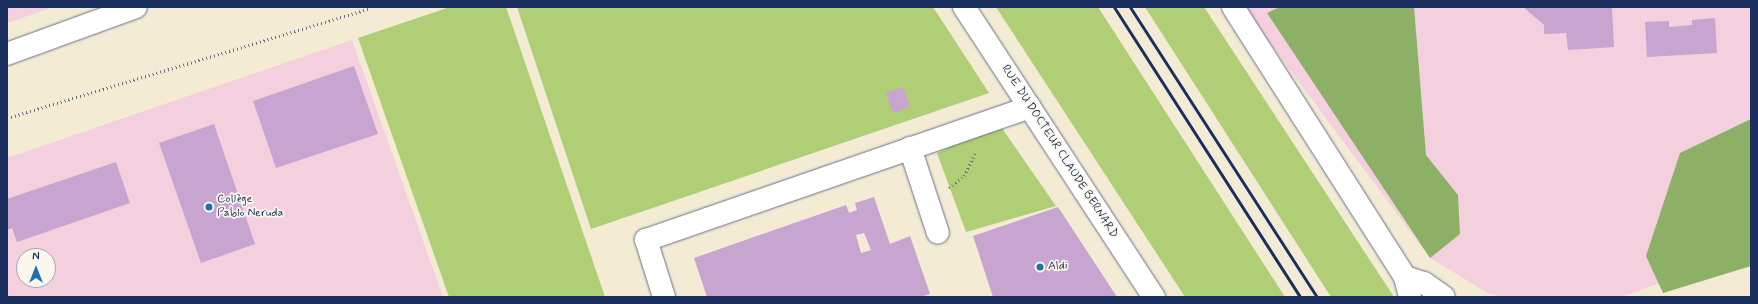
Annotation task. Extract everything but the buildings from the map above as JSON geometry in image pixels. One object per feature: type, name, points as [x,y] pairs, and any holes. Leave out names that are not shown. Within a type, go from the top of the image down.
[{"type":"street","points":[[7,54],[136,7]]},
{"type":"street","name":"RUE DU DOCTEUR CLAUDE BERNARD","points":[[964,7],[1154,297]]},
{"type":"street","points":[[1233,7],[1407,287],[1424,283],[1444,297]]},
{"type":"street","points":[[664,297],[646,240],[1030,107]]},
{"type":"street","points":[[910,148],[938,233]]},
{"type":"path","points":[[7,118],[369,8]]},
{"type":"path","points":[[928,204],[964,176],[991,120]]},
{"type":"shaded area","points":[[7,7],[54,7],[7,23]]},
{"type":"shaded area","points":[[1243,7],[1751,7],[1751,250],[1621,297],[1502,297],[1488,293],[1430,258]]},
{"type":"shaded area","name":"Collège Pablo Neruda","points":[[352,40],[443,297],[7,297],[7,158]]},
{"type":"green space","points":[[450,7],[506,7],[605,297],[449,297],[358,38]]},
{"type":"green space","points":[[517,7],[933,7],[989,93],[591,229]]},
{"type":"green space","points":[[996,7],[1098,7],[1285,297],[1185,297]]},
{"type":"green space","points":[[1145,7],[1204,7],[1394,297],[1331,297]]},
{"type":"green space","points":[[1280,7],[1414,7],[1426,155],[1458,195],[1460,234],[1430,258],[1267,13]]},
{"type":"green space","points":[[1751,119],[1751,266],[1663,293],[1646,256],[1680,153]]},
{"type":"green space","points":[[999,124],[1056,206],[966,232],[937,153]]},
{"type":"railway","points":[[1114,7],[1300,297]]},
{"type":"railway","points":[[1130,7],[1317,297]]},
{"type":"place","name":"Collège Pablo Neruda","points":[[209,207]]},
{"type":"place","name":"Aldi","points":[[1040,267]]}]
